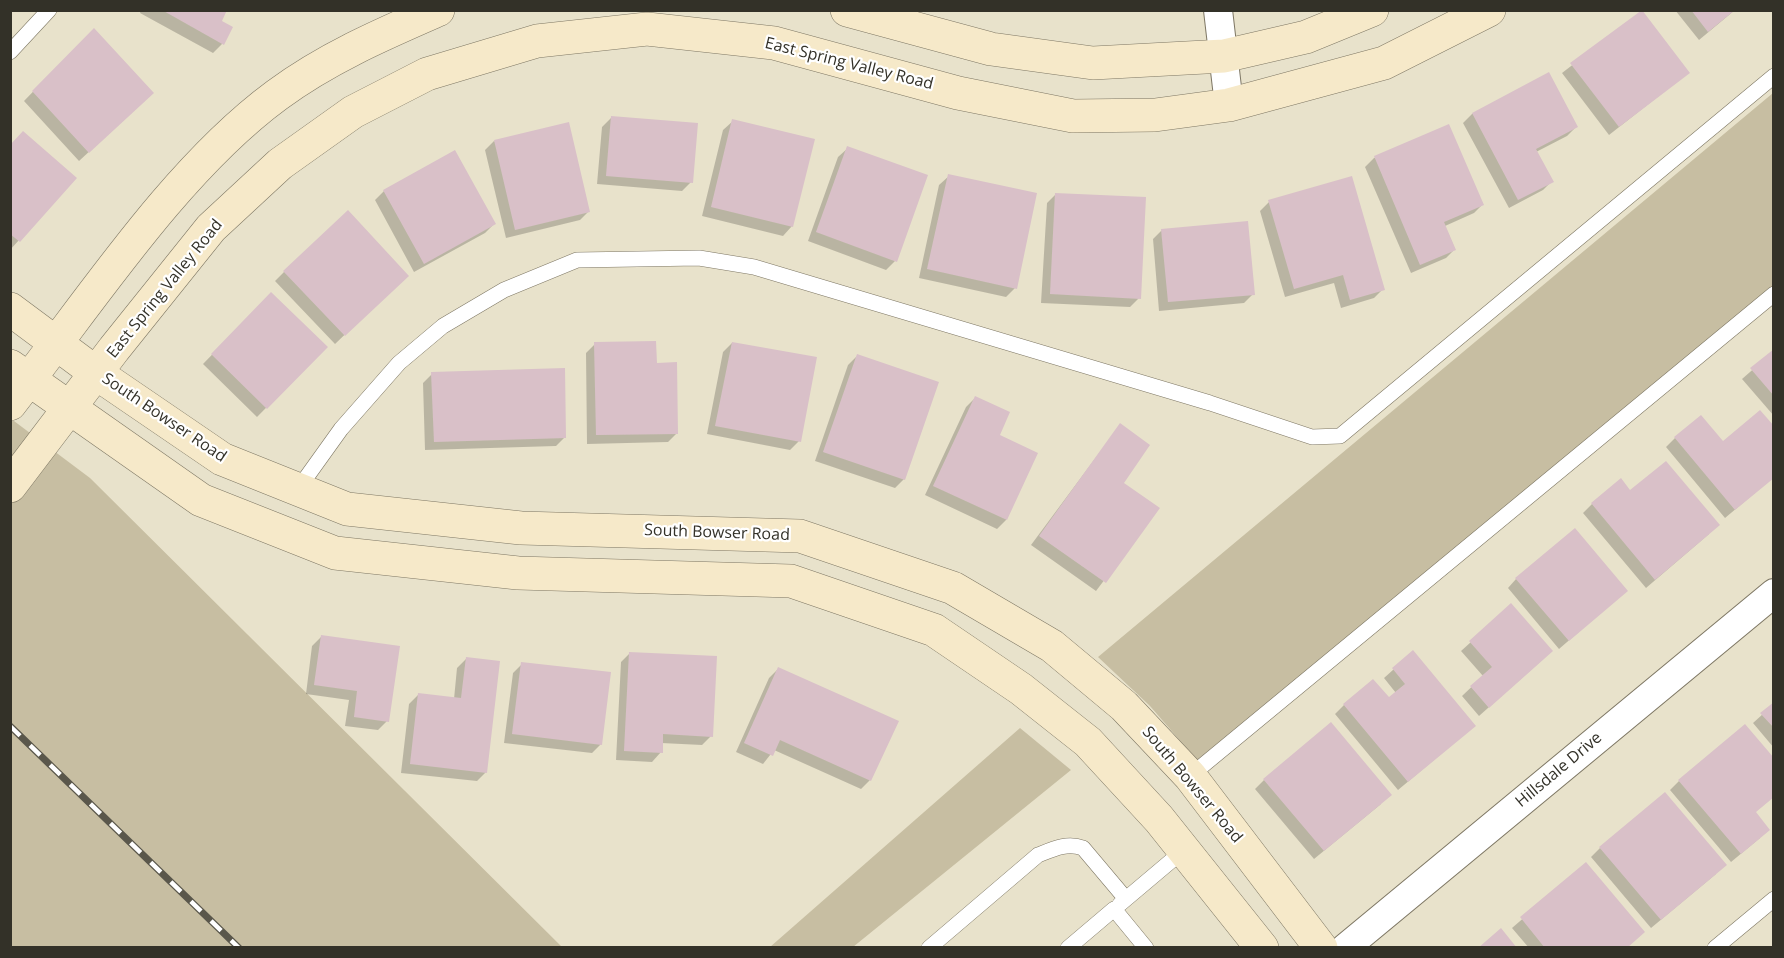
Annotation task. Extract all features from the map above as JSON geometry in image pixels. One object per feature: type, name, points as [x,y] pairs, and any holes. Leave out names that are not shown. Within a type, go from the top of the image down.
[{"type":"street","points":[[438,10],[357,45],[277,95],[218,147],[162,207],[57,344],[17,384],[69,409],[201,500],[335,553],[518,573],[791,581],[934,630],[1021,688],[1088,742],[1184,850],[1262,948]]},
{"type":"street","points":[[1218,10],[1229,105]]},
{"type":"street","points":[[856,12],[991,49],[1093,63],[1224,56],[1306,37],[1372,10]]},
{"type":"street","name":"East Spring Valley Road","points":[[10,486],[211,228],[280,164],[353,112],[427,74],[537,41],[647,29],[774,43],[958,93],[1073,116],[1155,116],[1229,105],[1384,63],[1489,10]]},
{"type":"street","name":"South Bowser Road","points":[[10,309],[96,373],[222,459],[347,509],[521,528],[800,536],[952,588],[1052,646],[1124,706],[1190,776],[1321,948]]},
{"type":"street","name":"Hillsdale Drive","points":[[1345,948],[1773,593]]},
{"type":"lane","points":[[10,52],[49,10]]},
{"type":"lane","points":[[298,489],[341,429],[399,363],[443,326],[504,290],[577,260],[699,258],[754,267],[1210,403],[1312,437],[1340,436],[1773,76]]},
{"type":"lane","points":[[1190,776],[1773,294]]},
{"type":"lane","points":[[929,948],[1038,855],[1060,847],[1074,844],[1083,848],[1126,899]]},
{"type":"lane","points":[[1068,948],[1184,850]]},
{"type":"lane","points":[[1715,948],[1773,899]]},
{"type":"lane","points":[[1114,909],[1146,948]]},
{"type":"shaded area","points":[[1773,93],[1773,291],[1202,766],[1150,706],[1098,657]]},
{"type":"shaded area","points":[[10,418],[90,478],[562,947],[11,947]]},
{"type":"shaded area","points":[[1020,728],[1071,770],[853,947],[770,947]]},
{"type":"building","points":[[162,10],[227,10],[222,21],[233,27],[224,45]]},
{"type":"building","points":[[1642,10],[1690,73],[1619,127],[1570,63]]},
{"type":"building","points":[[1691,10],[1735,10],[1708,32]]},
{"type":"building","points":[[94,28],[154,93],[89,153],[32,91]]},
{"type":"building","points":[[1549,72],[1578,127],[1536,149],[1554,182],[1518,200],[1472,113]]},
{"type":"building","points":[[611,116],[698,123],[693,183],[606,176]]},
{"type":"building","points":[[732,119],[815,139],[793,227],[711,207]]},
{"type":"building","points":[[569,122],[590,212],[515,230],[494,140]]},
{"type":"building","points":[[1449,124],[1484,205],[1444,222],[1456,250],[1420,265],[1374,156]]},
{"type":"building","points":[[23,131],[77,178],[20,242],[10,234],[10,145]]},
{"type":"building","points":[[847,146],[928,175],[897,262],[816,232]]},
{"type":"building","points":[[455,150],[496,224],[424,264],[383,190]]},
{"type":"building","points":[[948,174],[1037,193],[1017,289],[927,269]]},
{"type":"building","points":[[1352,176],[1385,290],[1350,300],[1343,275],[1294,289],[1268,200]]},
{"type":"building","points":[[1055,193],[1146,197],[1141,299],[1050,294]]},
{"type":"building","points":[[348,210],[409,276],[345,336],[283,271]]},
{"type":"building","points":[[1248,221],[1255,295],[1168,302],[1161,229]]},
{"type":"building","points":[[271,292],[328,347],[267,409],[211,354]]},
{"type":"building","points":[[656,341],[657,363],[677,362],[678,434],[596,435],[594,342]]},
{"type":"building","points":[[732,342],[817,357],[801,442],[715,426]]},
{"type":"building","points":[[1774,349],[1774,396],[1750,368]]},
{"type":"building","points":[[857,354],[939,382],[905,480],[823,452]]},
{"type":"building","points":[[565,368],[566,438],[434,442],[431,372]]},
{"type":"building","points":[[975,396],[1010,412],[1000,435],[1038,453],[1007,520],[933,486]]},
{"type":"building","points":[[1760,410],[1774,426],[1774,478],[1735,510],[1674,437],[1701,415],[1723,441]]},
{"type":"building","points":[[1120,423],[1150,445],[1124,483],[1160,508],[1106,583],[1039,536]]},
{"type":"building","points":[[1666,461],[1720,525],[1655,580],[1591,503],[1621,478],[1630,490]]},
{"type":"building","points":[[1575,528],[1628,591],[1569,641],[1515,578]]},
{"type":"building","points":[[1511,603],[1553,651],[1489,708],[1470,686],[1492,667],[1469,641]]},
{"type":"building","points":[[321,635],[400,646],[389,722],[354,717],[357,691],[314,685]]},
{"type":"building","points":[[1413,650],[1476,726],[1408,782],[1343,704],[1373,679],[1389,697],[1405,684],[1392,668]]},
{"type":"building","points":[[629,652],[717,656],[713,737],[663,734],[663,753],[624,751]]},
{"type":"building","points":[[466,657],[500,661],[487,773],[410,764],[418,693],[461,698]]},
{"type":"building","points":[[521,662],[611,672],[602,745],[512,734]]},
{"type":"building","points":[[778,667],[899,721],[871,781],[780,740],[773,756],[744,743]]},
{"type":"building","points":[[1774,702],[1774,728],[1760,713]]},
{"type":"building","points":[[1331,722],[1392,795],[1324,851],[1263,779]]},
{"type":"building","points":[[1745,724],[1774,758],[1774,797],[1756,812],[1770,830],[1741,854],[1678,780]]},
{"type":"building","points":[[1665,792],[1727,865],[1661,920],[1599,847]]},
{"type":"building","points":[[1586,862],[1645,932],[1627,948],[1545,948],[1520,917]]},
{"type":"building","points":[[1501,928],[1517,948],[1478,948]]},
{"type":"railway","points":[[10,726],[239,948]]}]
